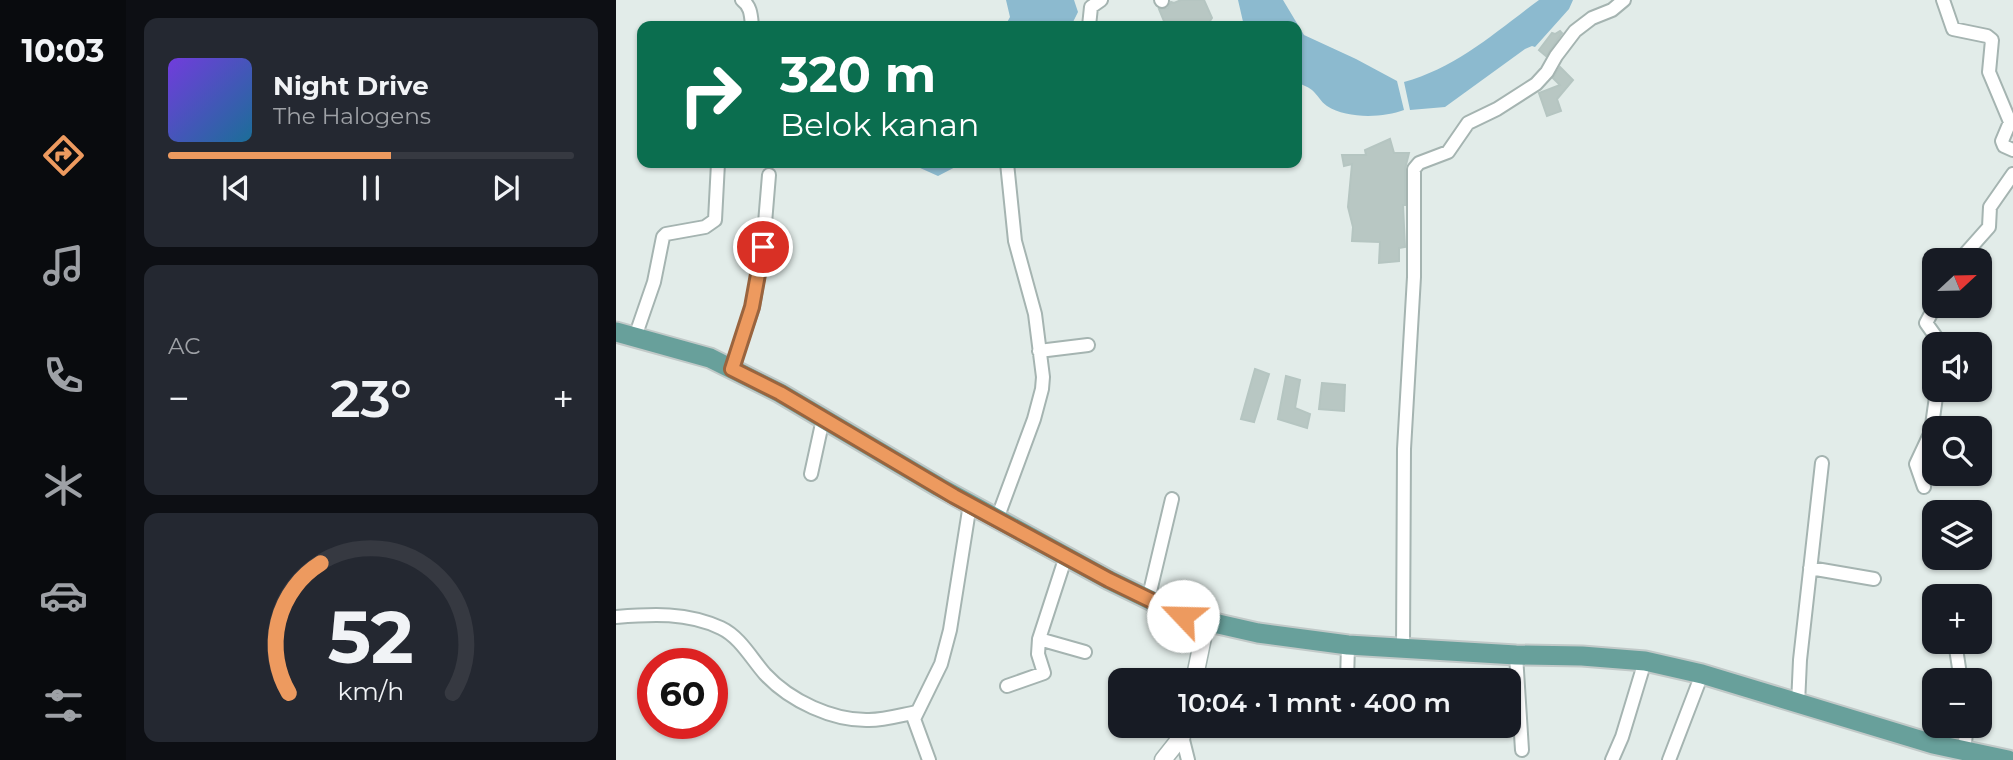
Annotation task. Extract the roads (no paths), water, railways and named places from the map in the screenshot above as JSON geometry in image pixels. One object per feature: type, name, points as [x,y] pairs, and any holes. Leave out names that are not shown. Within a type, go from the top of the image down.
[{"type":"main road","points":[[625,334],[710,358],[780,393],[997,519],[1183,616],[1258,634],[1349,645],[1644,661],[1702,674],[1933,744],[2008,760]]},
{"type":"street","points":[[743,0],[748,4],[751,21]]},
{"type":"street","points":[[1090,21],[1091,7],[1101,0]]},
{"type":"street","points":[[1403,650],[1404,449],[1414,277],[1415,169],[1419,163],[1448,152],[1468,123],[1497,109],[1536,84],[1575,31],[1624,0]]},
{"type":"street","points":[[1943,0],[1954,30],[1987,36],[1992,40],[1989,72],[2010,122],[2002,141],[2004,146],[2013,150]]},
{"type":"street","points":[[625,334],[654,282],[663,237],[666,234],[705,227],[715,220],[718,168]]},
{"type":"street","points":[[997,519],[1020,461],[1040,399],[1043,377],[1035,313],[1015,241],[1008,168]]},
{"type":"street","points":[[1970,248],[1989,227],[1990,207],[2013,174]]},
{"type":"street","points":[[732,369],[752,307],[763,247],[769,176]]},
{"type":"street","points":[[1039,351],[1088,345]]},
{"type":"street","points":[[1924,487],[1916,464],[1931,432],[1935,402]]},
{"type":"street","points":[[811,474],[823,419]]},
{"type":"street","points":[[1798,704],[1800,660],[1822,463]]},
{"type":"street","points":[[1148,600],[1172,499]]},
{"type":"street","points":[[929,760],[914,719],[938,673],[950,630],[970,504]]},
{"type":"street","points":[[1007,686],[1044,673],[1038,654],[1039,639],[1066,556]]},
{"type":"street","points":[[1810,568],[1874,579]]},
{"type":"street","points":[[616,617],[662,613],[697,620],[722,629],[748,651],[776,685],[809,705],[835,716],[850,720],[873,720],[917,712]]},
{"type":"street","points":[[1197,668],[1206,623]]},
{"type":"street","points":[[1039,639],[1085,652]]},
{"type":"street","points":[[1348,668],[1349,645]]},
{"type":"street","points":[[1516,655],[1521,750]]},
{"type":"street","points":[[1612,760],[1622,737],[1644,661]]},
{"type":"street","points":[[1669,760],[1702,674]]},
{"type":"street","points":[[1163,760],[1179,738]]},
{"type":"street","points":[[1185,738],[1188,760]]},
{"type":"street","points":[[1964,750],[1966,738]]},
{"type":"water","points":[[1006,0],[1074,0],[1078,12],[1074,21],[1008,21],[1010,17]]},
{"type":"water","points":[[1238,0],[1283,0],[1296,21],[1243,21]]},
{"type":"water","points":[[1539,0],[1573,0],[1569,9],[1535,47],[1525,49],[1445,107],[1410,110],[1404,82],[1441,68],[1458,58]]},
{"type":"water","points":[[1302,32],[1397,81],[1404,110],[1386,115],[1345,113],[1327,106],[1312,90],[1302,85]]},
{"type":"water","points":[[920,168],[953,168],[938,176]]}]
